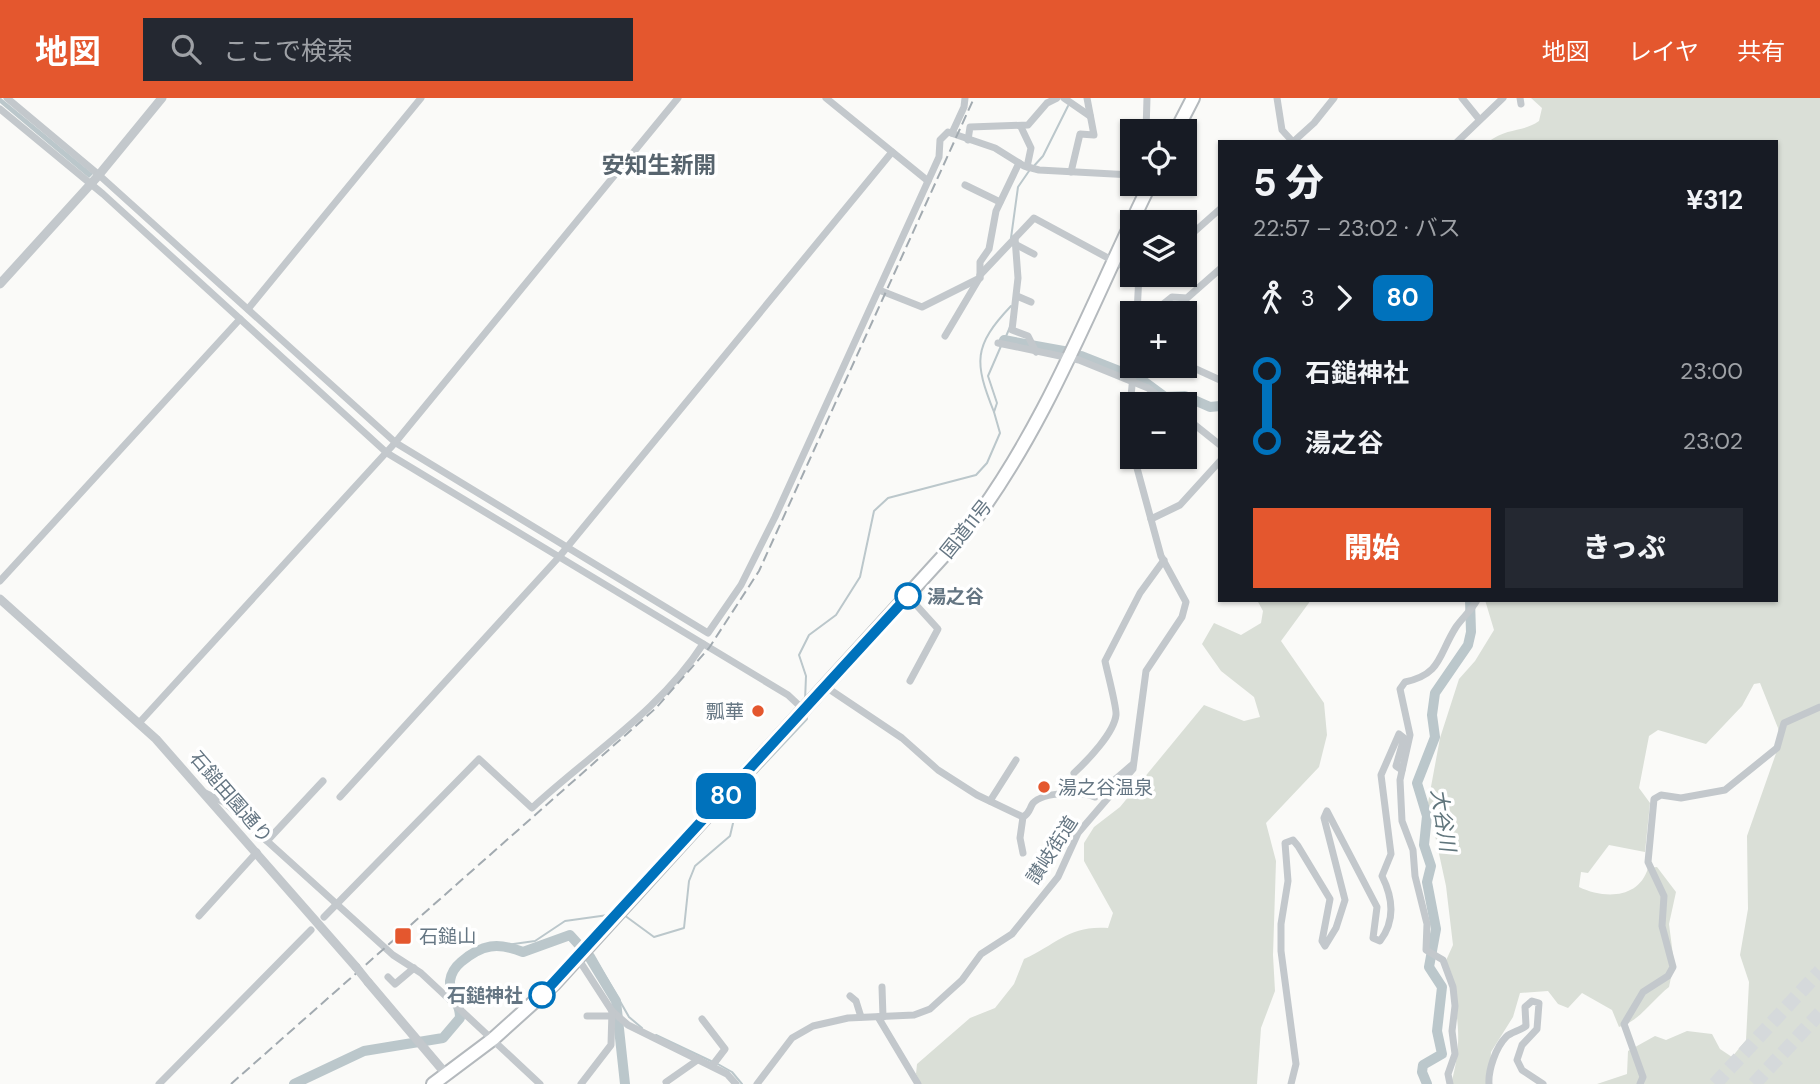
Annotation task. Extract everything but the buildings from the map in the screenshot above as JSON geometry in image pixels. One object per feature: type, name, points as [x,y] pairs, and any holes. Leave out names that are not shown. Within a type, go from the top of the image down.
[{"type":"highway","points":[[1182,119],[1193,98]]},
{"type":"highway","name":"国道11号","points":[[433,1084],[493,1039],[554,984],[968,528],[1007,475],[1039,421],[1120,251]]},
{"type":"street","points":[[7,98],[240,319],[391,448],[563,552],[708,633],[741,585],[775,517],[939,157],[940,140],[948,132],[952,133],[995,148],[1023,165],[1071,172],[1120,174]]},
{"type":"street","points":[[0,284],[95,180],[162,98]]},
{"type":"street","points":[[248,309],[421,98]]},
{"type":"street","points":[[139,723],[391,448],[678,98]]},
{"type":"street","points":[[826,98],[928,181]]},
{"type":"street","points":[[952,133],[964,107],[965,98]]},
{"type":"street","points":[[1063,98],[1090,116]]},
{"type":"street","points":[[1071,172],[1080,134],[1094,135],[1087,98]]},
{"type":"street","points":[[1146,119],[1147,98]]},
{"type":"street","points":[[1278,98],[1282,130],[1291,140]]},
{"type":"street","points":[[1295,140],[1314,123],[1334,98]]},
{"type":"street","points":[[1462,98],[1479,119]]},
{"type":"street","points":[[1459,140],[1503,98]]},
{"type":"street","points":[[968,139],[970,127],[1028,125],[1053,99]]},
{"type":"street","points":[[0,109],[95,180],[248,309],[391,448],[563,552],[703,644],[788,695],[804,710]]},
{"type":"street","points":[[980,277],[981,262],[989,249],[1000,202],[1031,148],[1021,127]]},
{"type":"street","points":[[340,797],[563,552],[892,152]]},
{"type":"street","points":[[965,185],[1000,202]]},
{"type":"street","points":[[1197,229],[1218,211]]},
{"type":"street","points":[[945,336],[980,277],[1036,218],[1120,265]]},
{"type":"street","points":[[1015,241],[1034,254]]},
{"type":"street","points":[[1015,241],[1017,296],[1012,330],[1028,335],[1036,352]]},
{"type":"street","points":[[1167,301],[1172,297],[1187,298],[1218,271]]},
{"type":"street","points":[[879,290],[922,307],[980,277]]},
{"type":"street","points":[[1017,296],[1031,302]]},
{"type":"street","points":[[0,581],[240,319]]},
{"type":"street","points":[[998,343],[1120,371]]},
{"type":"street","points":[[1197,369],[1218,379]]},
{"type":"street","points":[[1138,378],[1155,392]]},
{"type":"street","points":[[1197,426],[1218,443]]},
{"type":"street","points":[[1151,519],[1180,505],[1218,463]]},
{"type":"street","name":"讃岐街道","points":[[757,1084],[792,1038],[820,1024],[860,1017],[914,1015],[930,1009],[962,979],[984,952],[1012,934],[1058,877],[1078,833],[1129,774],[1133,764],[1146,671],[1180,620],[1186,602],[1164,560],[1137,469]]},
{"type":"street","points":[[1074,773],[1094,753],[1114,724],[1116,707],[1105,661],[1140,593],[1164,560]]},
{"type":"street","points":[[908,596],[938,629],[910,681]]},
{"type":"street","name":"石鎚田園通り","points":[[0,599],[139,723],[204,792],[446,1074]]},
{"type":"street","points":[[1450,1084],[1447,1074],[1455,1054],[1452,1031],[1454,996],[1443,960],[1426,950],[1427,924],[1415,876],[1413,850],[1402,821],[1402,770],[1410,735],[1402,685],[1430,673],[1456,627],[1475,602]]},
{"type":"street","points":[[324,917],[479,759],[532,808],[654,702],[687,667],[703,644]]},
{"type":"street","points":[[825,687],[902,738],[938,770],[1023,817]]},
{"type":"street","points":[[1640,1084],[1643,1077],[1625,1024],[1643,992],[1672,972],[1674,961],[1662,926],[1664,896],[1648,862],[1654,799],[1661,796],[1681,798],[1725,790],[1777,748],[1784,723],[1820,707]]},
{"type":"street","points":[[1291,1084],[1296,1063],[1281,950],[1281,925],[1288,881],[1285,842],[1293,840],[1298,846],[1330,900],[1322,941],[1325,946],[1343,911],[1345,900],[1324,818],[1327,811],[1377,907],[1373,938],[1380,941],[1389,922],[1392,902],[1382,873],[1390,862],[1391,854],[1381,775],[1399,734],[1404,738],[1396,766],[1402,770]]},
{"type":"street","points":[[990,801],[1016,760]]},
{"type":"street","points":[[1023,853],[1020,838],[1023,817],[1033,803],[1051,793],[1067,796],[1080,792],[1095,797],[1133,764]]},
{"type":"street","points":[[267,841],[323,781]]},
{"type":"street","points":[[204,792],[224,802],[393,955],[414,968],[540,1084]]},
{"type":"street","points":[[199,916],[257,852]]},
{"type":"street","points":[[159,1084],[312,930]]},
{"type":"street","points":[[578,957],[612,1014],[643,1034],[714,1064],[736,1084]]},
{"type":"street","points":[[388,977],[395,985],[414,968]]},
{"type":"street","points":[[882,988],[881,1017],[918,1084]]},
{"type":"street","points":[[850,996],[856,1001],[860,1017]]},
{"type":"street","points":[[1489,1084],[1490,1072],[1498,1052],[1507,1036],[1526,1026],[1525,1007],[1532,1001],[1539,1003],[1536,1029],[1522,1045],[1517,1060],[1522,1070],[1543,1084]]},
{"type":"street","points":[[587,1016],[612,1014]]},
{"type":"street","points":[[581,1084],[611,1045],[612,1014]]},
{"type":"street","points":[[702,1019],[723,1045],[723,1053],[714,1064]]},
{"type":"street","points":[[666,1082],[699,1059]]},
{"type":"shaded area","points":[[0,98],[93,174],[89,178],[0,103]]},
{"type":"shaded area","points":[[1531,98],[1820,98],[1820,1084],[1597,1084],[1627,1074],[1628,1051],[1655,1036],[1666,1040],[1687,1031],[1712,1034],[1720,1049],[1732,1057],[1746,1040],[1749,982],[1740,955],[1748,909],[1747,836],[1780,742],[1778,728],[1760,683],[1754,684],[1742,706],[1706,744],[1658,730],[1649,736],[1639,788],[1650,803],[1645,852],[1609,845],[1588,873],[1581,872],[1579,887],[1599,893],[1620,894],[1637,886],[1648,868],[1657,867],[1676,892],[1669,924],[1674,963],[1669,987],[1640,1015],[1619,1027],[1612,1010],[1582,993],[1568,1008],[1558,1004],[1548,991],[1520,993],[1513,1017],[1491,1052],[1489,1084],[1451,1084],[1457,1052],[1458,1024],[1444,965],[1453,945],[1446,886],[1428,803],[1440,738],[1459,679],[1475,661],[1494,630],[1486,602],[1778,602],[1778,140],[1491,140],[1539,121],[1542,108]]},
{"type":"shaded area","points":[[1258,602],[1310,602],[1281,641],[1324,703],[1327,735],[1319,767],[1266,823],[1276,861],[1273,955],[1275,991],[1261,1028],[1257,1084],[921,1084],[916,1074],[917,1064],[970,1018],[995,1008],[1014,984],[1024,959],[1083,929],[1108,928],[1113,913],[1084,861],[1084,843],[1094,827],[1120,807],[1204,705],[1244,721],[1260,717],[1254,697],[1221,671],[1202,644],[1214,623],[1241,635],[1261,623],[1263,611]]},
{"type":"waterway","points":[[1033,167],[1043,156],[1068,106]]},
{"type":"waterway","points":[[1011,238],[1018,187],[1029,171]]},
{"type":"waterway","points":[[994,412],[983,380],[981,355],[989,332],[1011,306]]},
{"type":"waterway","points":[[1004,341],[1010,327]]},
{"type":"waterway","name":"大谷川","points":[[1004,340],[1069,352]]},
{"type":"waterway","points":[[805,701],[806,676],[799,655],[809,635],[836,615],[860,577],[874,511],[888,498],[976,475],[987,463],[1000,433],[994,412],[997,403],[988,376],[1001,346]]},
{"type":"waterway","name":"大谷川","points":[[1081,356],[1142,380],[1165,397],[1185,396],[1210,407],[1218,406]]},
{"type":"waterway","name":"大谷川","points":[[1427,1084],[1422,1072],[1423,1065],[1442,1054],[1437,1031],[1442,987],[1429,967],[1436,929],[1427,882],[1431,866],[1424,845],[1427,816],[1417,783],[1435,737],[1432,715],[1435,693],[1468,645],[1471,632],[1470,602]]},
{"type":"waterway","points":[[624,915],[654,937],[684,928],[689,881],[695,866],[730,836],[741,789],[807,719],[806,713]]},
{"type":"waterway","points":[[506,945],[535,941],[565,921],[608,915]]},
{"type":"waterway","points":[[294,1084],[364,1051],[443,1038],[460,1018],[459,1008],[451,990],[451,975],[461,962],[476,951],[498,946],[523,952],[570,935],[588,955],[616,1001],[625,1084]]},
{"type":"waterway","points":[[588,955],[593,954],[629,1017],[642,1028]]},
{"type":"waterway","points":[[656,1035],[711,1061]]},
{"type":"waterway","points":[[716,1063],[732,1072],[742,1084]]},
{"type":"tunnel","points":[[1715,1084],[1820,971]]},
{"type":"tunnel","points":[[1754,1084],[1820,1013]]},
{"type":"railway","points":[[231,1084],[656,708],[709,648],[759,571],[974,98]]},
{"type":"bus line","name":"80","points":[[542,995],[908,596]]},
{"type":"place","name":"湯之谷","points":[[908,596]]},
{"type":"place","name":"瓢華","points":[[758,711]]},
{"type":"place","name":"湯之谷温泉","points":[[1044,787]]},
{"type":"place","name":"石鎚山","points":[[403,936]]},
{"type":"place","name":"石鎚神社","points":[[542,995]]},
{"type":"district","name":"安知生新開","points":[[659,165]]}]
